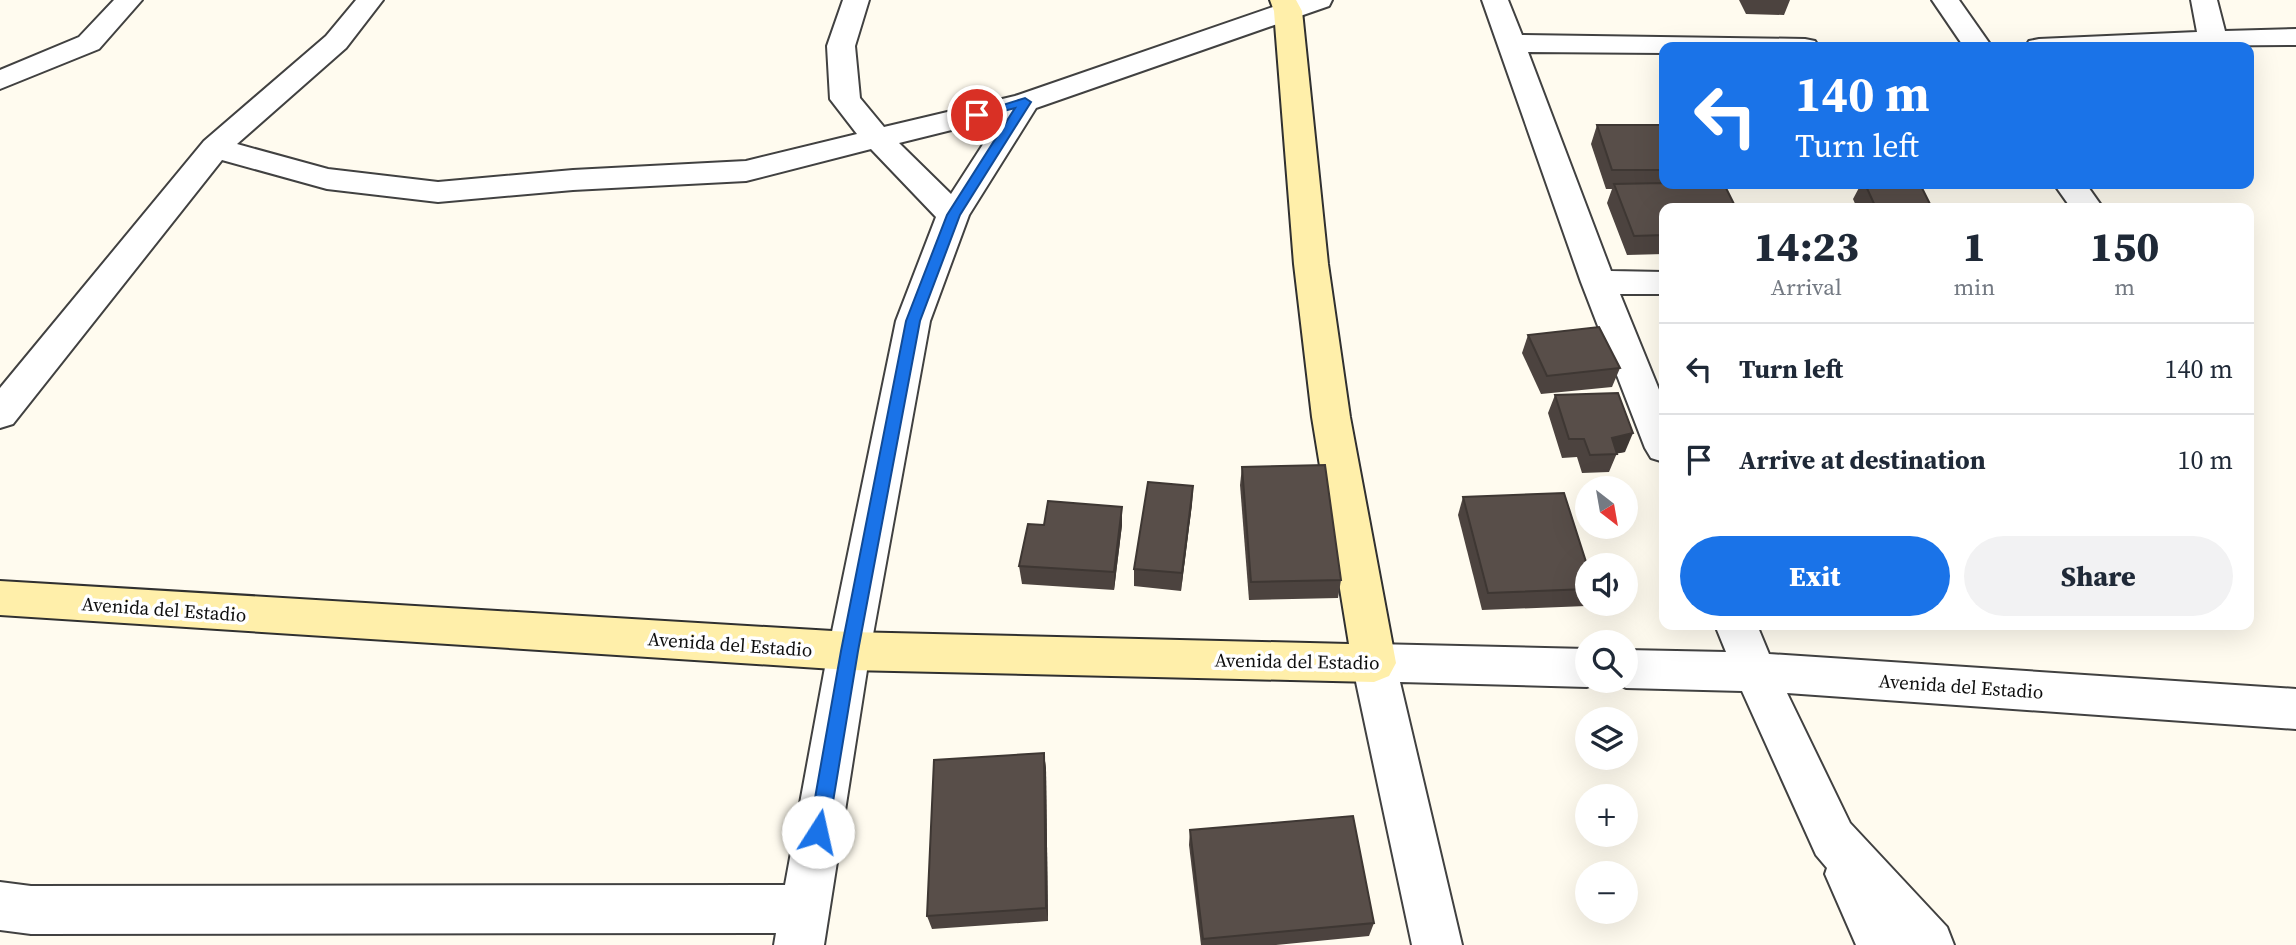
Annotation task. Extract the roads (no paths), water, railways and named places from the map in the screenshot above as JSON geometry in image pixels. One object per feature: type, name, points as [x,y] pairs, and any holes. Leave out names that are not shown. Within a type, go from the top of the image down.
[{"type":"street","points":[[0,80],[89,43],[129,0]]},
{"type":"street","points":[[0,414],[215,148],[336,42],[370,0]]},
{"type":"street","points":[[856,0],[841,46],[845,99],[877,138],[953,215]]},
{"type":"street","points":[[1495,0],[1598,282],[1659,435]]},
{"type":"street","points":[[1945,0],[1974,42]]},
{"type":"street","points":[[2204,0],[2213,41]]},
{"type":"street","points":[[215,148],[327,179],[438,192],[573,180],[746,171],[1025,102],[1297,4],[1311,264],[1329,404],[1374,663],[1437,945]]},
{"type":"street","points":[[2184,42],[2296,37]]},
{"type":"street","points":[[1510,43],[1659,45]]},
{"type":"street","points":[[0,906],[31,910],[802,927],[849,651],[913,321],[953,215],[1025,102]]},
{"type":"street","points":[[1598,282],[1659,284]]},
{"type":"street","name":"Avenida del Estadio","points":[[0,598],[849,651],[1575,668]]},
{"type":"street","points":[[1738,630],[1882,945]]},
{"type":"street","name":"Avenida del Estadio","points":[[1638,669],[1755,672],[2296,709]]},
{"type":"street","points":[[1833,839],[1929,945]]}]
